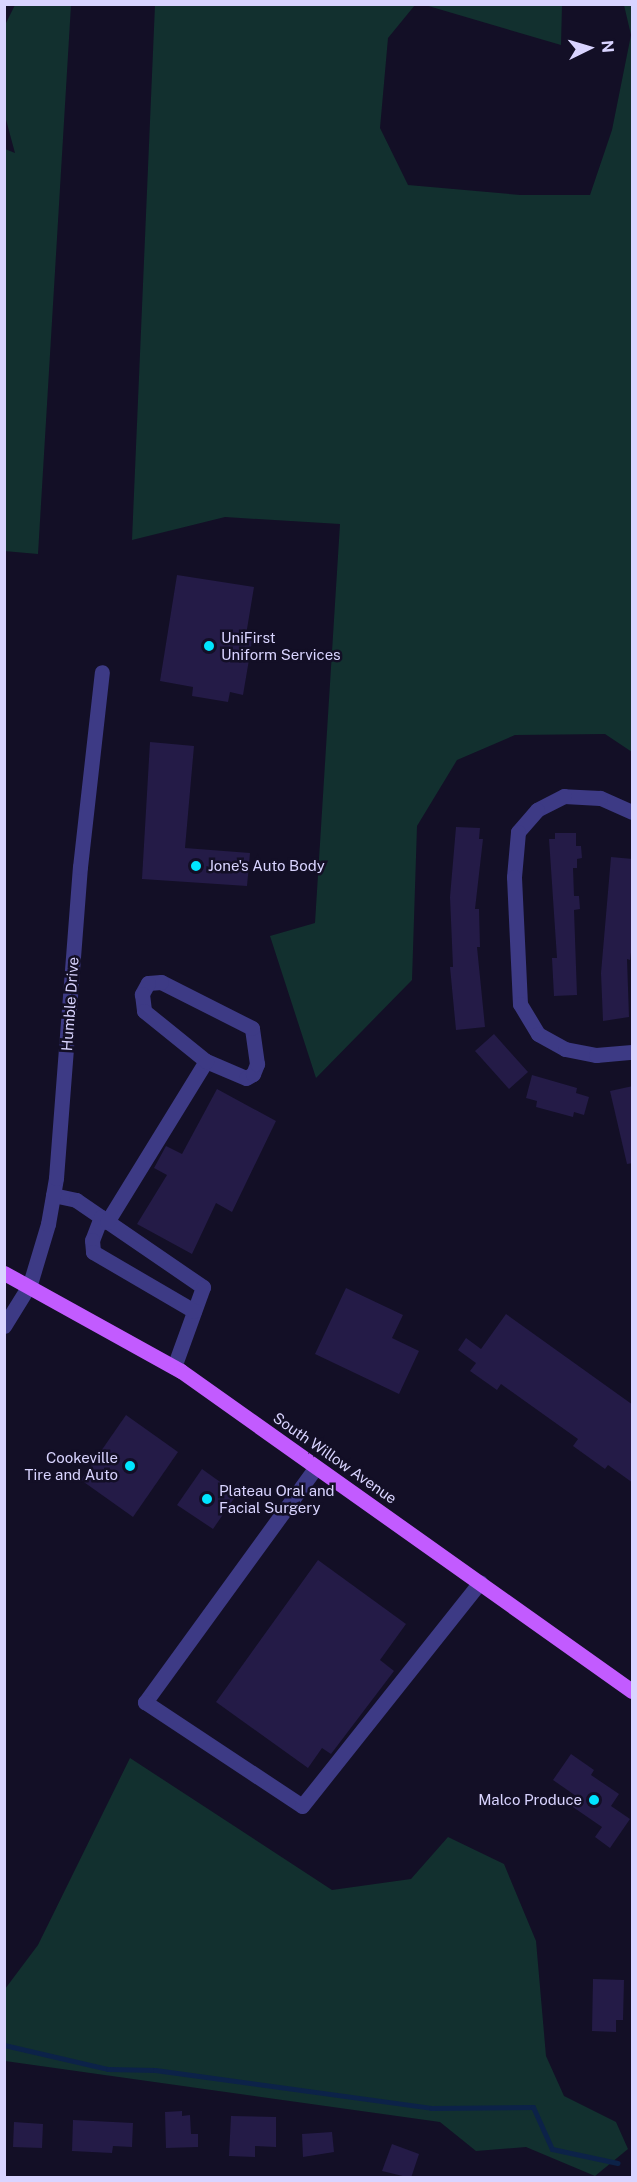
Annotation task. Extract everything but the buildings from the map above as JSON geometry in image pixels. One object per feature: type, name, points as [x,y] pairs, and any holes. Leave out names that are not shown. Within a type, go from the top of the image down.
[{"type":"main road","name":"South Willow Avenue","points":[[4,1273],[30,1284],[174,1367],[633,1691]]},
{"type":"street","name":"Humble Drive","points":[[4,1326],[30,1284],[53,1195],[80,867],[102,672]]},
{"type":"street","points":[[633,812],[600,798],[564,796],[537,810],[518,832],[514,877],[520,1004],[538,1034],[565,1049],[596,1055],[633,1052]]},
{"type":"street","points":[[161,982],[252,1028],[257,1064],[254,1074],[246,1078],[206,1060],[144,1011],[142,994],[148,983],[161,982]]},
{"type":"street","points":[[194,1311],[93,1252],[92,1240],[206,1060]]},
{"type":"street","points":[[53,1195],[76,1200],[203,1287],[174,1367]]},
{"type":"street","points":[[316,1467],[145,1702],[302,1806],[480,1582]]},
{"type":"green space","points":[[15,5],[71,5],[38,554],[4,551],[5,149],[15,153],[5,116],[4,27]]},
{"type":"green space","points":[[155,5],[415,5],[388,38],[380,128],[408,185],[520,195],[590,195],[612,130],[631,35],[624,5],[632,5],[632,752],[605,734],[515,735],[457,760],[417,826],[412,980],[316,1078],[270,936],[315,923],[340,524],[225,517],[132,540]]},
{"type":"green space","points":[[425,5],[562,5],[561,45]]},
{"type":"green space","points":[[130,1758],[332,1890],[411,1879],[448,1837],[504,1864],[536,1941],[546,2056],[564,2096],[616,2122],[628,2149],[595,2176],[526,2147],[476,2151],[440,2122],[5,2061],[5,1989],[38,1945]]},
{"type":"waterway","points":[[4,2045],[108,2069],[155,2070],[431,2108],[533,2107],[552,2149],[618,2163]]},
{"type":"place","name":"UniFirst Uniform Services","points":[[209,646]]},
{"type":"place","name":"Jone's Auto Body","points":[[196,866]]},
{"type":"place","name":"Cookeville Tire and Auto","points":[[130,1466]]},
{"type":"place","name":"Plateau Oral and Facial Surgery","points":[[207,1499]]},
{"type":"place","name":"Malco Produce","points":[[594,1800]]}]
